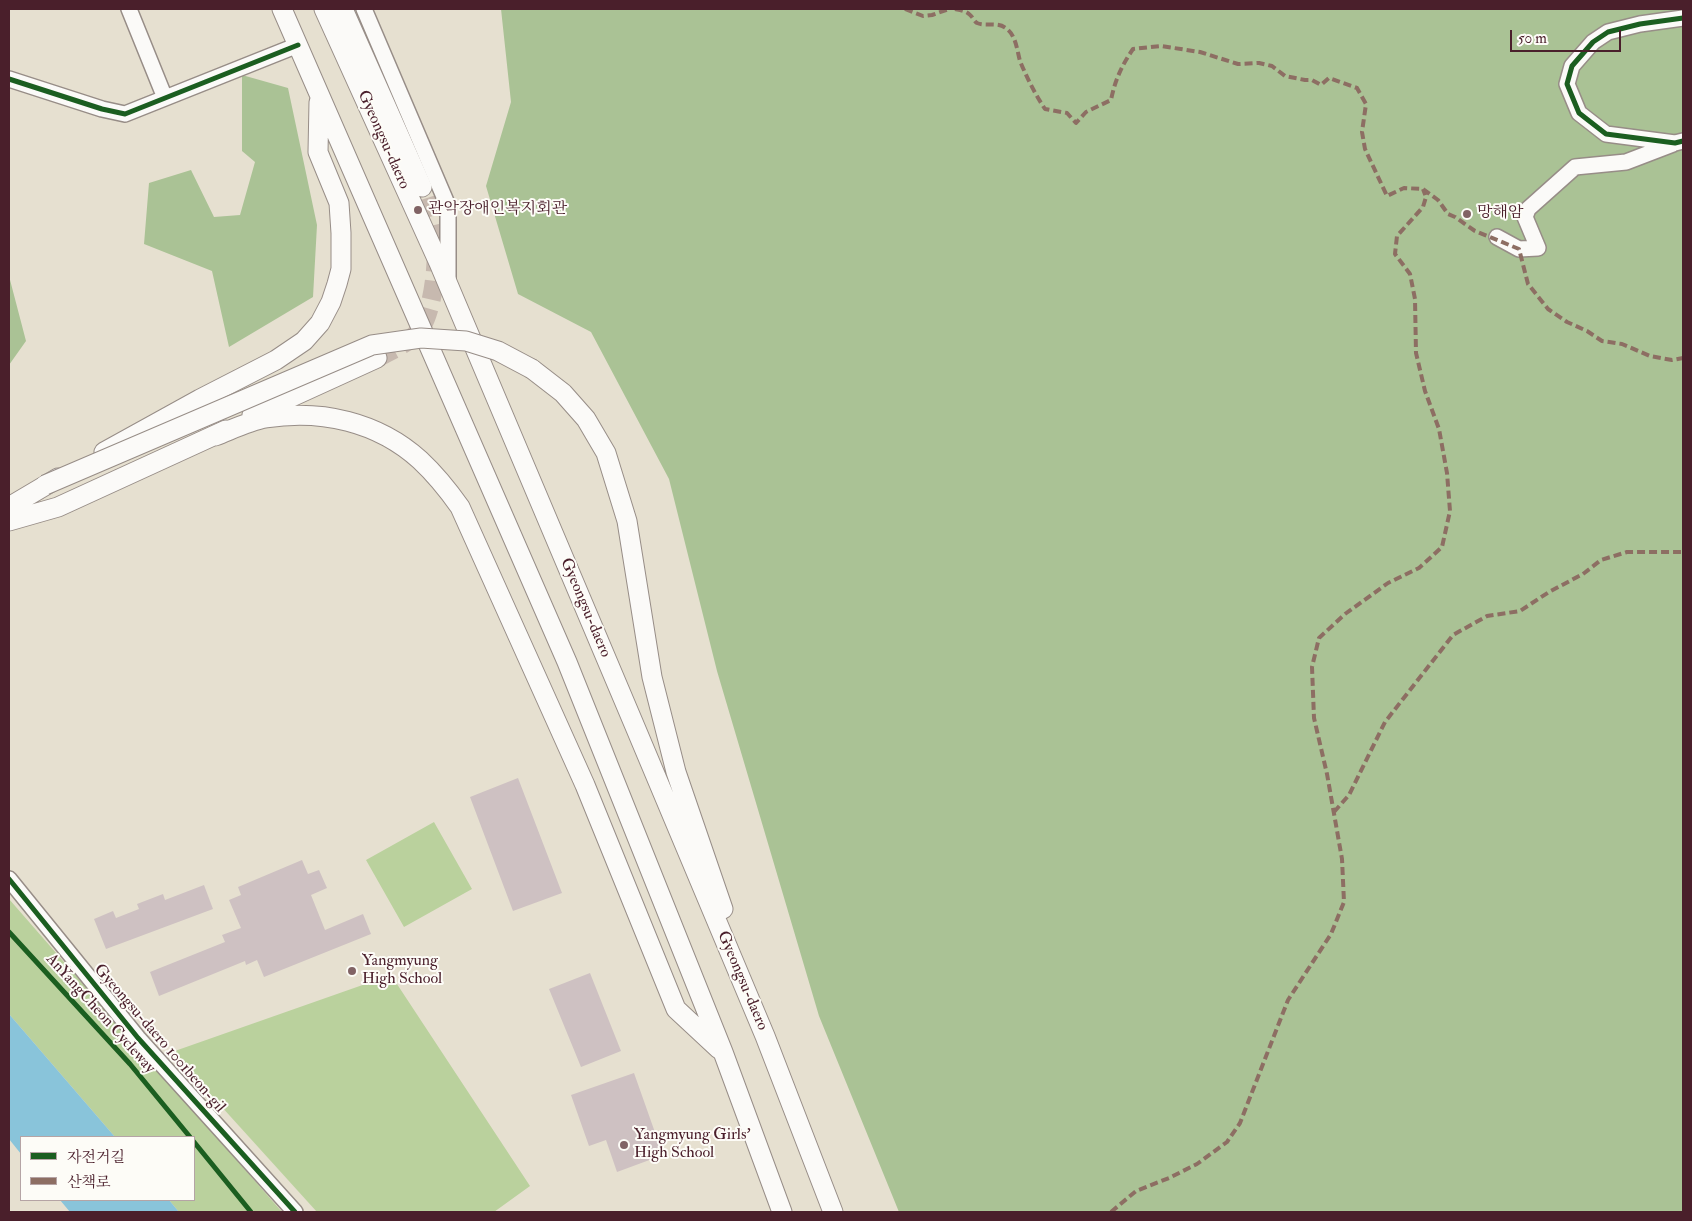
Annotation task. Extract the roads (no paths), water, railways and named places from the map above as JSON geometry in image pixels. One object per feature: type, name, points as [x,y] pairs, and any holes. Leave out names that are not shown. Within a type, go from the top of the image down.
[{"type":"main road","points":[[282,9],[567,662],[723,1052],[782,1212]]},
{"type":"main road","name":"Gyeongsu-daero","points":[[324,9],[448,285],[765,1036],[833,1212]]},
{"type":"main road","points":[[343,9],[422,187]]},
{"type":"main road","points":[[9,507],[200,399],[276,360],[304,341],[320,323],[331,302],[341,269],[341,233],[339,203],[318,152],[320,96]]},
{"type":"main road","points":[[45,485],[372,344],[421,338],[466,341],[498,351],[532,369],[563,393],[586,419],[606,453],[626,521],[652,677],[676,772],[707,859],[765,1036]]},
{"type":"main road","points":[[9,521],[58,507],[215,436],[263,409],[377,358]]},
{"type":"main road","points":[[215,436],[264,419],[300,415],[328,416],[362,426],[388,438],[418,459],[438,478],[460,507],[585,785],[676,1009],[723,1052]]},
{"type":"street","points":[[128,9],[165,98]]},
{"type":"street","points":[[364,9],[448,206],[448,285]]},
{"type":"street","points":[[1679,142],[1606,134],[1578,113],[1567,84],[1572,66],[1593,42],[1608,32],[1640,24],[1683,18]]},
{"type":"street","points":[[9,79],[116,113],[125,114],[298,45]]},
{"type":"street","points":[[1498,237],[1519,249],[1538,248],[1524,217],[1528,209],[1575,167],[1626,162],[1679,142]]},
{"type":"street","name":"Gyeongsu-daero 1001beon-gil","points":[[9,879],[138,1038],[295,1212]]},
{"type":"water","points":[[9,1014],[114,1136],[20,1136],[20,1153],[9,1139]]},
{"type":"water","points":[[61,1201],[170,1201],[179,1212],[70,1212]]},
{"type":"tunnel","points":[[377,358],[413,337],[423,324],[428,313],[436,270],[436,242],[422,187]]},
{"type":"place","name":"관악장애인복지회관","points":[[418,210]]},
{"type":"place","name":"망해암","points":[[1467,214]]},
{"type":"place","name":"Yangmyung High School","points":[[352,971]]},
{"type":"place","name":"Yangmyung Girls' High School","points":[[624,1145]]}]
